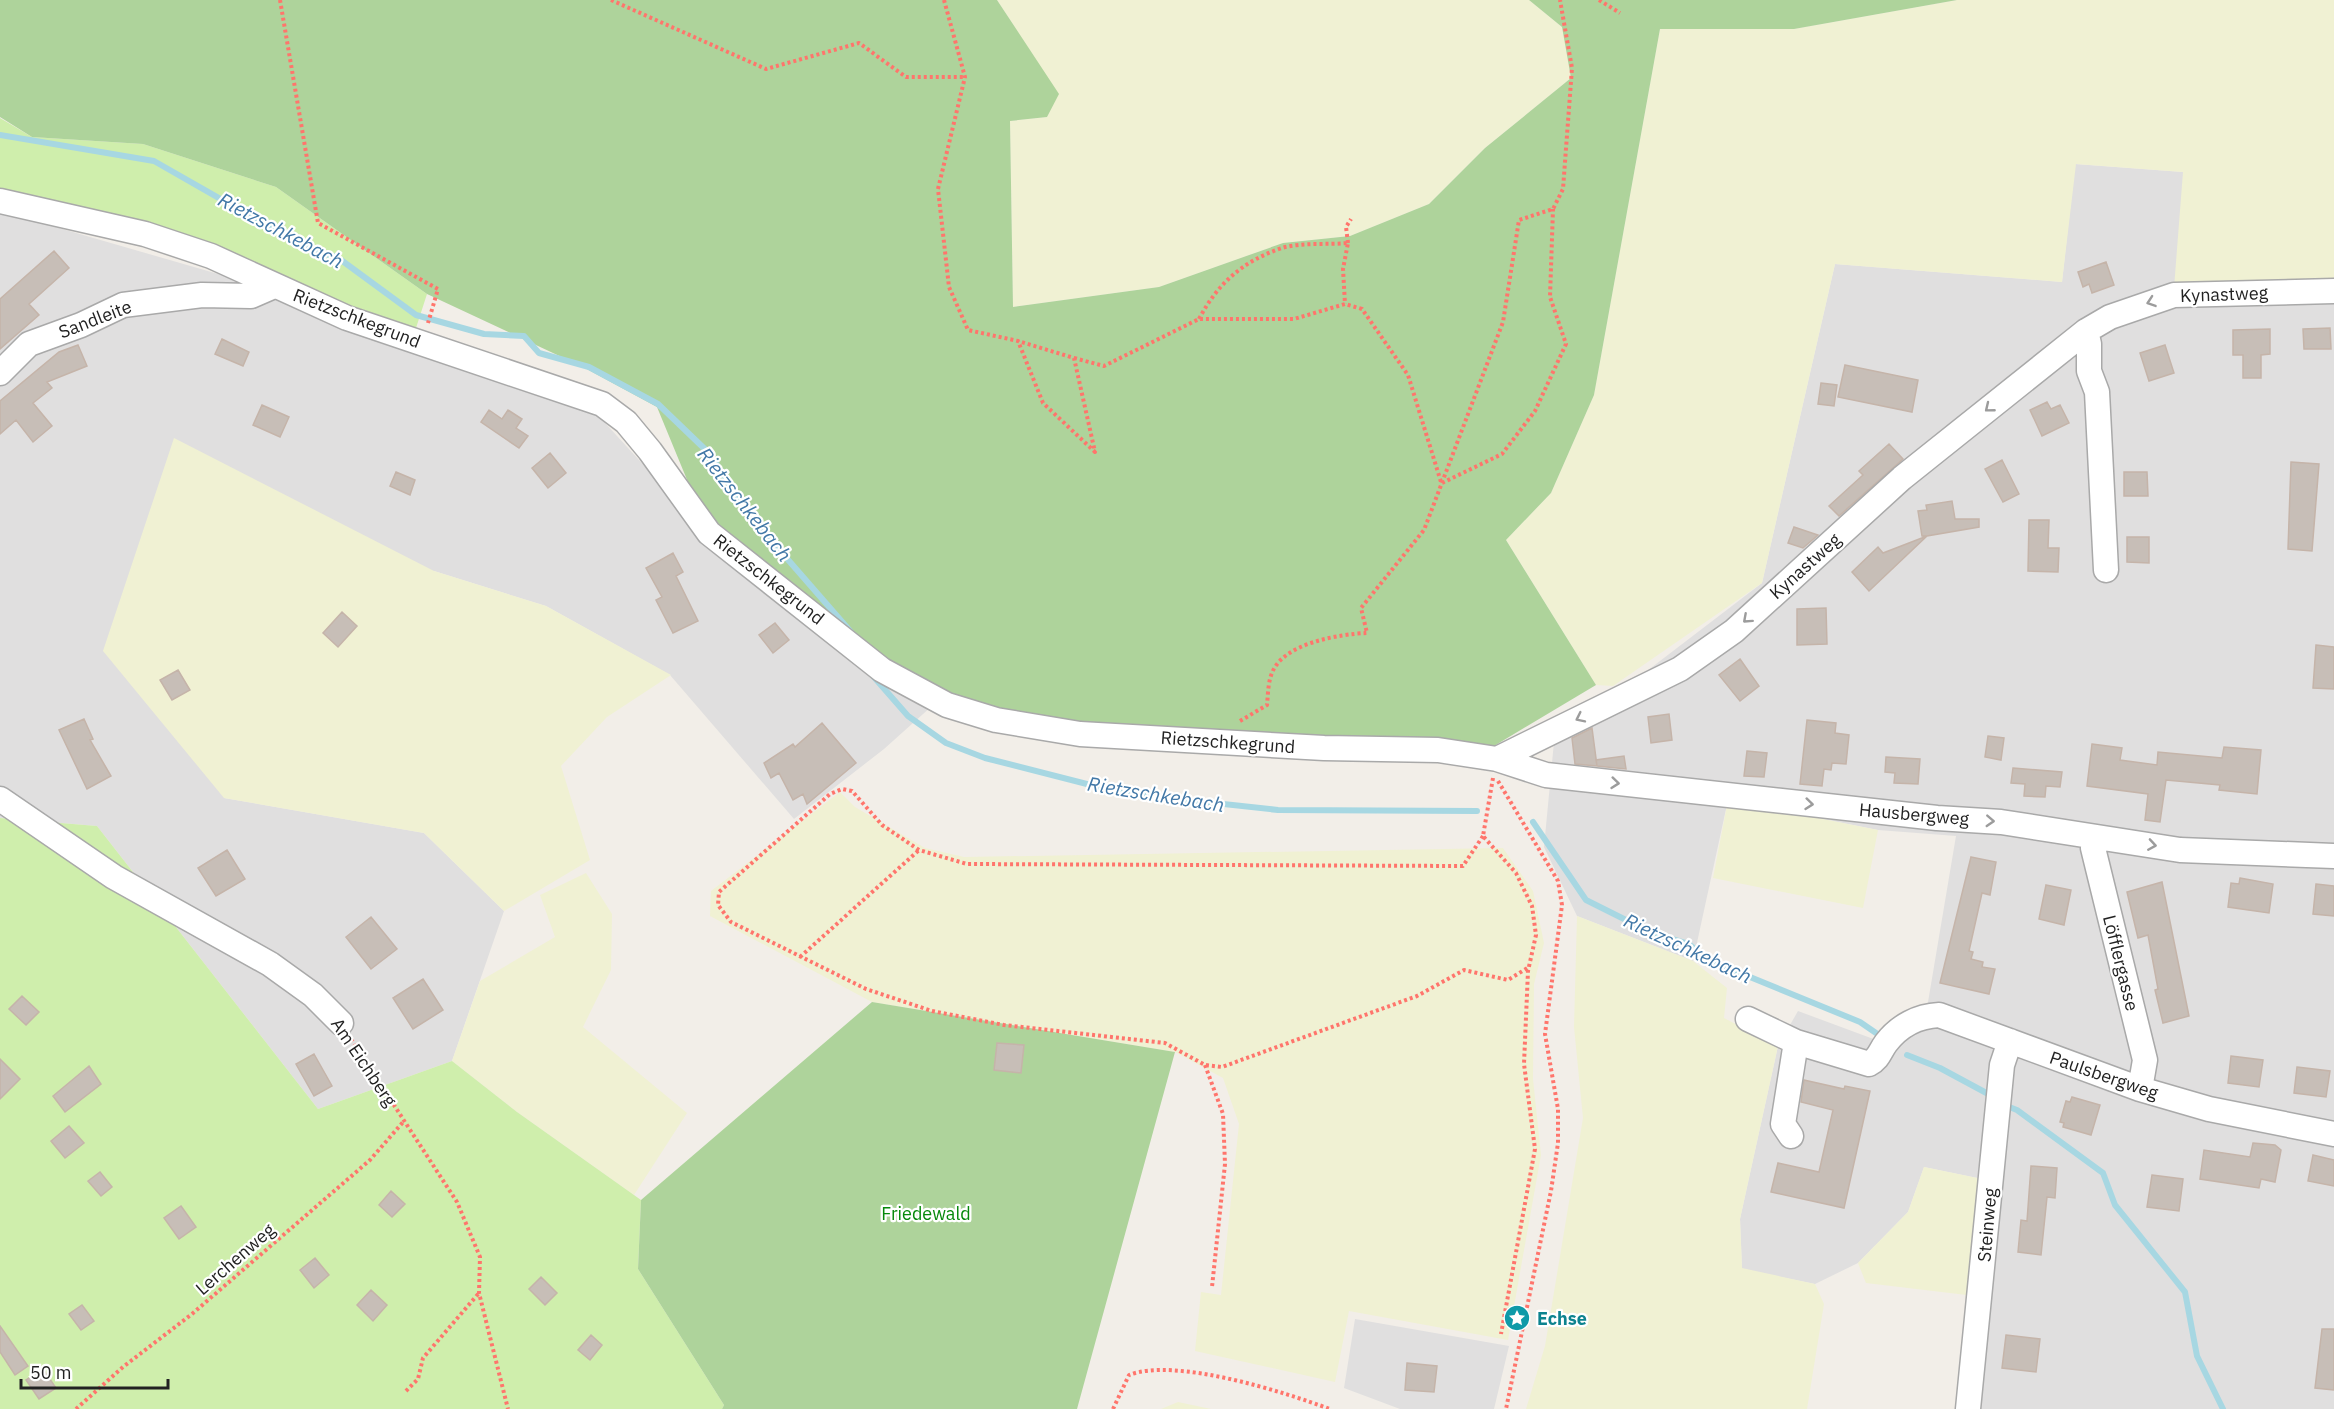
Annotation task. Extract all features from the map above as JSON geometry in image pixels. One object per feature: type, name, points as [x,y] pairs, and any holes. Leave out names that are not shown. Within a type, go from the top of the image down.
[{"type":"street","name":"Rietzschkegrund","points":[[0,201],[145,234],[211,256],[347,318],[602,404],[626,422],[709,533],[882,670],[947,705],[996,720],[1080,734],[1324,748],[1438,750],[1497,759]]},
{"type":"street","name":"Sandleite","points":[[0,373],[29,344],[81,325],[123,305],[202,296],[251,296],[274,286]]},
{"type":"street","name":"Kynastweg","points":[[1497,759],[1680,669],[1734,631],[1902,478],[2086,331],[2110,316],[2174,295],[2334,291]]},
{"type":"street","points":[[2086,331],[2089,344],[2089,371],[2097,392],[2106,570]]},
{"type":"street","name":"Hausbergweg","points":[[1497,759],[1546,775],[1937,818],[2001,822],[2180,850],[2334,855]]},
{"type":"street","name":"Am Eichberg","points":[[0,799],[114,877],[270,964],[313,995],[341,1023]]},
{"type":"street","name":"Löfflergasse","points":[[2095,837],[2092,848],[2145,1060],[2140,1089]]},
{"type":"street","name":"Paulsbergweg","points":[[1796,1042],[1869,1064],[1876,1061],[1886,1042],[1900,1028],[1922,1017],[1939,1015],[2140,1089],[2208,1109],[2334,1134]]},
{"type":"street","points":[[1748,1019],[1796,1042],[1783,1124],[1791,1137]]},
{"type":"street","name":"Steinweg","points":[[1968,1409],[2002,1065],[2010,1041]]},
{"type":"path","points":[[279,0],[318,223],[438,289],[422,344]]},
{"type":"path","points":[[611,0],[766,69],[859,44],[906,77],[965,77]]},
{"type":"path","points":[[944,0],[965,77],[938,189],[949,287],[968,330],[1018,341],[1104,366],[1199,319],[1294,320],[1344,304],[1362,309],[1408,375],[1441,483]]},
{"type":"path","points":[[1441,483],[1502,454],[1534,411],[1566,344],[1551,297],[1553,209],[1563,189],[1572,68],[1560,0]]},
{"type":"path","points":[[1599,0],[1620,14]]},
{"type":"path","points":[[1237,723],[1267,705],[1272,672],[1290,652],[1335,634],[1367,633],[1361,608],[1424,530],[1503,322],[1519,220],[1553,209]]},
{"type":"path","points":[[1344,304],[1344,269],[1348,243],[1346,227],[1351,219]]},
{"type":"path","points":[[1199,319],[1208,303],[1239,268],[1284,248],[1348,243]]},
{"type":"path","points":[[1018,341],[1043,403],[1095,452],[1074,358]]},
{"type":"path","points":[[1497,759],[1483,836],[1463,866],[968,864],[919,850],[882,825],[852,791],[842,789],[830,794],[719,892],[718,905],[731,922],[800,957],[866,989],[932,1011],[1004,1025],[1165,1043],[1205,1065],[1222,1067],[1417,996],[1464,970],[1508,980],[1529,967]]},
{"type":"path","points":[[1497,759],[1498,784],[1558,881],[1562,905],[1545,1034],[1558,1109],[1558,1143],[1551,1191],[1506,1409]]},
{"type":"path","points":[[1483,836],[1516,873],[1532,906],[1536,935],[1529,967],[1524,1064],[1535,1149],[1501,1334]]},
{"type":"path","points":[[800,957],[919,850]]},
{"type":"path","name":"Am Eichberg","points":[[341,1023],[457,1202],[480,1257],[479,1293],[508,1409]]},
{"type":"path","points":[[1205,1065],[1224,1114],[1225,1144],[1225,1164],[1212,1287]]},
{"type":"path","name":"Lerchenweg","points":[[76,1409],[123,1367],[192,1314],[370,1160],[404,1121]]},
{"type":"path","points":[[406,1390],[418,1379],[423,1358],[479,1293]]},
{"type":"path","points":[[1113,1409],[1129,1375],[1161,1368],[1272,1388],[1330,1409]]},
{"type":"shaded area","points":[[2075,164],[2183,172],[2334,283],[2334,1409],[1972,1409],[2009,1066],[2024,1041],[1927,1008],[1956,836],[1878,830],[1728,800],[1693,961],[1577,916],[1544,847],[1554,742],[1762,583],[1835,264],[2062,282]]},
{"type":"shaded area","points":[[0,211],[239,280],[596,413],[746,577],[932,706],[884,749],[794,819],[670,675],[546,606],[434,571],[224,798],[424,833],[504,911],[452,1061],[318,1109],[97,826],[0,818]]},
{"type":"shaded area","points":[[1798,1011],[1895,1047],[1930,1021],[1999,1050],[1987,1180],[1924,1167],[1908,1212],[1858,1263],[1815,1284],[1742,1269],[1740,1219],[1778,1046]]},
{"type":"shaded area","points":[[1355,1319],[1509,1346],[1494,1409],[1400,1409],[1344,1388]]},
{"type":"green space","points":[[0,0],[997,0],[1059,94],[1047,117],[1010,121],[1013,307],[1159,287],[1283,243],[1350,236],[1429,204],[1485,148],[1571,78],[1562,27],[1529,0],[1957,0],[1794,29],[1660,29],[1594,395],[1551,493],[1506,540],[1596,685],[1494,746],[996,720],[947,705],[709,533],[657,407],[583,367],[427,294],[276,187],[143,144],[32,137],[0,117]]},
{"type":"green space","points":[[997,0],[1529,0],[1562,27],[1571,78],[1485,148],[1429,204],[1350,236],[1283,243],[1159,287],[1013,307],[1010,121],[1047,117],[1058,94]]},
{"type":"green space","points":[[1957,0],[2334,0],[2334,283],[2174,288],[2183,172],[2076,164],[2062,282],[1835,264],[1762,583],[1613,686],[1596,685],[1506,540],[1551,493],[1594,395],[1660,29],[1794,29]]},
{"type":"green space","points":[[0,118],[32,137],[143,144],[276,187],[427,294],[416,328],[283,282],[0,192]]},
{"type":"green space","points":[[174,438],[434,571],[546,606],[671,675],[607,717],[561,766],[590,860],[504,911],[424,833],[224,798],[103,651]]},
{"type":"green space","points":[[840,792],[855,807],[925,848],[964,857],[1503,848],[1533,891],[1544,943],[1534,984],[1533,1079],[1541,1155],[1508,1340],[1349,1311],[1335,1382],[1195,1351],[1201,1292],[1221,1295],[1239,1124],[1223,1078],[1175,1052],[872,1002],[710,916],[711,891]]},
{"type":"green space","points":[[1728,800],[1878,830],[1863,908],[1713,878]]},
{"type":"green space","points":[[0,818],[97,826],[318,1109],[452,1061],[517,1112],[641,1200],[638,1269],[724,1405],[722,1409],[0,1409]]},
{"type":"green space","points":[[586,873],[612,914],[611,970],[583,1027],[687,1113],[634,1195],[517,1112],[452,1061],[480,981],[555,937],[540,895]]},
{"type":"green space","points":[[1577,916],[1693,961],[1727,988],[1724,1018],[1778,1046],[1740,1219],[1742,1268],[1815,1284],[1824,1304],[1807,1409],[1526,1409],[1545,1346],[1583,1118],[1574,1027]]},
{"type":"green space","name":"Friedewald","points":[[872,1002],[1175,1052],[1077,1409],[722,1409],[724,1405],[638,1269],[641,1200]]},
{"type":"green space","points":[[1924,1167],[1987,1180],[1975,1296],[1866,1283],[1858,1263],[1908,1212]]},
{"type":"green space","points":[[1178,1402],[1211,1409],[1161,1409]]},
{"type":"building","points":[[54,251],[69,268],[29,304],[39,315],[0,349],[0,299]]},
{"type":"building","points":[[2106,262],[2114,285],[2092,293],[2089,284],[2083,287],[2078,272]]},
{"type":"building","points":[[2330,328],[2331,349],[2304,349],[2303,329]]},
{"type":"building","points":[[2270,329],[2270,354],[2261,355],[2261,378],[2243,378],[2243,355],[2233,355],[2233,330]]},
{"type":"building","points":[[222,339],[249,352],[243,366],[215,354]]},
{"type":"building","points":[[78,345],[87,366],[47,382],[52,388],[33,403],[52,426],[33,442],[16,420],[0,434],[0,401],[59,352]]},
{"type":"building","points":[[2165,345],[2174,373],[2149,381],[2140,353]]},
{"type":"building","points":[[1845,365],[1918,380],[1912,412],[1838,397]]},
{"type":"building","points":[[1821,383],[1837,385],[1834,406],[1818,404]]},
{"type":"building","points":[[2047,402],[2051,409],[2060,405],[2069,423],[2042,436],[2030,410]]},
{"type":"building","points":[[262,405],[289,417],[280,437],[253,425]]},
{"type":"building","points":[[489,410],[502,419],[508,410],[522,419],[516,428],[528,436],[519,448],[481,422]]},
{"type":"building","points":[[1889,444],[1903,459],[1839,516],[1829,506],[1863,475],[1859,471]]},
{"type":"building","points":[[550,453],[566,473],[548,488],[532,468]]},
{"type":"building","points":[[2002,460],[2019,494],[2003,502],[1985,469]]},
{"type":"building","points":[[2291,462],[2319,464],[2312,551],[2288,549]]},
{"type":"building","points":[[396,472],[415,480],[410,495],[390,486]]},
{"type":"building","points":[[2124,472],[2147,472],[2148,496],[2124,496]]},
{"type":"building","points":[[1952,501],[1955,519],[1979,519],[1979,527],[1922,536],[1918,511],[1927,510],[1926,505]]},
{"type":"building","points":[[2029,520],[2049,520],[2048,548],[2059,548],[2058,572],[2028,571]]},
{"type":"building","points":[[1794,527],[1818,535],[1803,548],[1788,543]]},
{"type":"building","points":[[1927,536],[1869,591],[1852,572],[1878,547],[1883,553]]},
{"type":"building","points":[[2127,537],[2149,537],[2149,563],[2127,562]]},
{"type":"building","points":[[673,553],[683,572],[676,576],[698,621],[673,633],[656,600],[662,597],[646,568]]},
{"type":"building","points":[[1826,608],[1827,644],[1797,645],[1797,609]]},
{"type":"building","points":[[342,612],[357,626],[338,647],[323,633]]},
{"type":"building","points":[[775,623],[789,640],[773,653],[759,635]]},
{"type":"building","points":[[2316,645],[2334,647],[2334,689],[2313,688]]},
{"type":"building","points":[[1740,659],[1759,686],[1740,701],[1719,675]]},
{"type":"building","points":[[178,670],[190,690],[172,700],[160,680]]},
{"type":"building","points":[[1669,714],[1672,740],[1651,743],[1648,717]]},
{"type":"building","points":[[84,719],[93,739],[90,740],[111,776],[87,789],[59,730]]},
{"type":"building","points":[[1807,720],[1836,723],[1835,733],[1849,735],[1846,764],[1832,763],[1831,770],[1824,769],[1822,786],[1800,784]]},
{"type":"building","points":[[822,723],[856,763],[807,804],[803,794],[793,800],[779,773],[771,778],[764,763],[793,744],[795,747]]},
{"type":"building","points":[[1592,728],[1597,766],[1575,764],[1572,738]]},
{"type":"building","points":[[1988,736],[2004,738],[2001,760],[1985,757]]},
{"type":"building","points":[[2092,744],[2122,748],[2120,760],[2157,765],[2158,752],[2222,758],[2224,747],[2261,750],[2257,794],[2219,790],[2220,785],[2166,780],[2160,822],[2145,820],[2148,794],[2087,786]]},
{"type":"building","points":[[1747,751],[1767,753],[1764,777],[1744,776]]},
{"type":"building","points":[[1624,756],[1626,769],[1597,766],[1596,760]]},
{"type":"building","points":[[1886,757],[1920,759],[1918,784],[1894,783],[1895,773],[1885,772]]},
{"type":"building","points":[[2013,768],[2062,772],[2060,787],[2046,786],[2045,797],[2024,796],[2025,784],[2011,783]]},
{"type":"building","points":[[227,850],[245,879],[216,896],[198,868]]},
{"type":"building","points":[[1971,857],[1996,862],[1990,895],[1982,893],[1969,951],[1973,952],[1971,959],[1983,962],[1982,967],[1995,969],[1989,994],[1940,983]]},
{"type":"building","points":[[2240,878],[2273,884],[2269,913],[2228,907],[2231,883],[2239,884]]},
{"type":"building","points":[[2162,882],[2189,1016],[2163,1023],[2155,990],[2158,989],[2148,935],[2138,938],[2127,892]]},
{"type":"building","points":[[2316,884],[2334,886],[2334,916],[2313,914]]},
{"type":"building","points":[[2046,885],[2071,890],[2064,925],[2039,919]]},
{"type":"building","points":[[371,917],[397,949],[371,969],[346,937]]},
{"type":"building","points":[[423,979],[443,1010],[413,1029],[393,998]]},
{"type":"building","points":[[22,996],[39,1012],[26,1025],[9,1009]]},
{"type":"building","points":[[997,1043],[1024,1045],[1021,1073],[994,1070]]},
{"type":"building","points":[[314,1054],[332,1086],[314,1096],[296,1064]]},
{"type":"building","points":[[2231,1056],[2263,1060],[2259,1087],[2228,1083]]},
{"type":"building","points":[[0,1059],[20,1079],[0,1099]]},
{"type":"building","points":[[89,1066],[101,1084],[65,1112],[53,1096]]},
{"type":"building","points":[[2297,1067],[2330,1071],[2326,1097],[2294,1093]]},
{"type":"building","points":[[1804,1080],[1844,1089],[1845,1086],[1870,1091],[1844,1208],[1771,1192],[1778,1163],[1819,1172],[1833,1110],[1801,1102]]},
{"type":"building","points":[[2072,1097],[2100,1105],[2091,1135],[2063,1127],[2064,1123],[2060,1122],[2066,1101],[2070,1102]]},
{"type":"building","points":[[69,1126],[84,1143],[65,1158],[51,1141]]},
{"type":"building","points":[[2253,1143],[2275,1145],[2281,1150],[2275,1182],[2261,1179],[2259,1188],[2200,1179],[2204,1150],[2250,1157]]},
{"type":"building","points":[[2313,1155],[2334,1160],[2334,1186],[2308,1181]]},
{"type":"building","points":[[2031,1166],[2057,1168],[2055,1198],[2047,1197],[2041,1255],[2018,1252],[2021,1220],[2027,1221]]},
{"type":"building","points":[[100,1172],[112,1187],[101,1196],[88,1181]]},
{"type":"building","points":[[2152,1175],[2183,1179],[2179,1211],[2147,1207]]},
{"type":"building","points":[[391,1191],[405,1204],[392,1217],[379,1205]]},
{"type":"building","points":[[181,1206],[196,1227],[179,1239],[164,1218]]},
{"type":"building","points":[[315,1258],[329,1275],[314,1288],[300,1270]]},
{"type":"building","points":[[541,1277],[557,1293],[545,1305],[529,1289]]},
{"type":"building","points":[[371,1290],[387,1305],[373,1321],[357,1305]]},
{"type":"building","points":[[82,1305],[94,1321],[81,1330],[69,1314]]},
{"type":"building","points":[[0,1326],[28,1366],[15,1375],[0,1352]]},
{"type":"building","points":[[2322,1329],[2334,1329],[2334,1390],[2315,1388]]},
{"type":"building","points":[[591,1335],[602,1345],[590,1360],[578,1350]]},
{"type":"building","points":[[2006,1335],[2040,1339],[2036,1372],[2002,1368]]},
{"type":"building","points":[[1407,1363],[1437,1366],[1434,1392],[1405,1390]]},
{"type":"building","points":[[43,1369],[56,1388],[39,1399],[26,1380]]},
{"type":"waterway","name":"Rietzschkebach","points":[[0,135],[154,161],[310,250],[337,257],[416,315],[484,334],[524,336],[539,353],[589,367],[658,404],[710,454],[749,515],[851,632]]},
{"type":"waterway","name":"Rietzschkebach","points":[[873,676],[908,716],[946,743],[985,758],[1122,793],[1278,810],[1477,811]]},
{"type":"waterway","name":"Rietzschkebach","points":[[1533,822],[1586,900],[1650,932],[1689,944],[1706,959],[1860,1022],[1876,1033]]},
{"type":"waterway","name":"Rietzschkebach","points":[[1907,1055],[1940,1068],[1992,1096]]},
{"type":"waterway","name":"Rietzschkebach","points":[[2004,1105],[2017,1110],[2103,1173],[2115,1205],[2185,1292],[2197,1356],[2223,1409]]},
{"type":"place","name":"Echse","points":[[1517,1318]]}]
